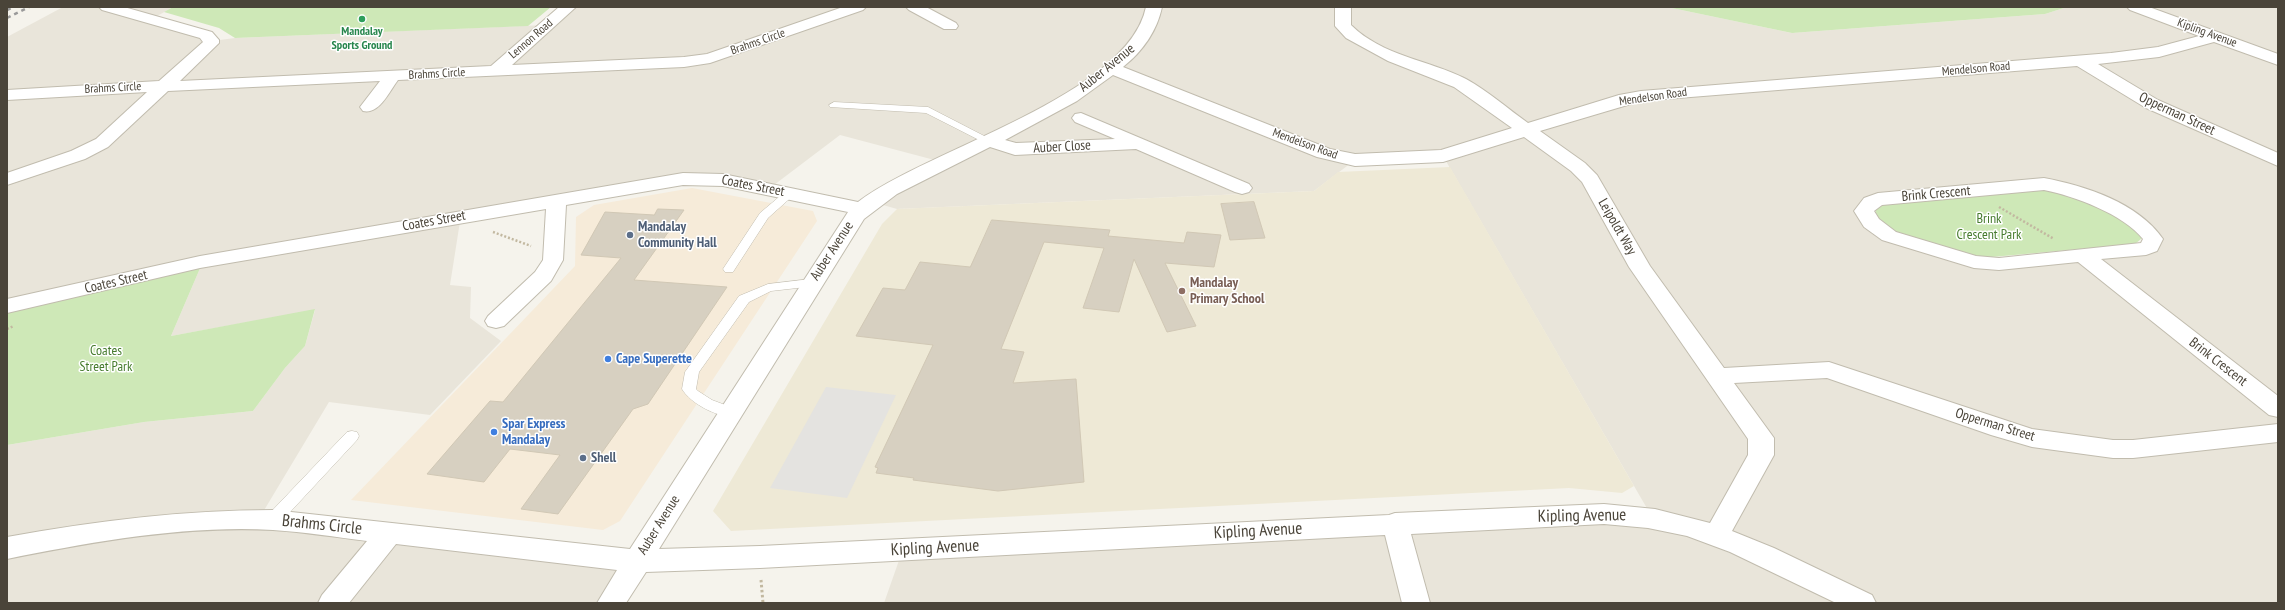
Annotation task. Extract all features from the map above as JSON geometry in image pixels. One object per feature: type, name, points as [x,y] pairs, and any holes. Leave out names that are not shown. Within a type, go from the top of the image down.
[{"type":"street","points":[[7,179],[78,155],[96,147],[111,136],[209,47],[211,40],[206,35],[108,7]]},
{"type":"street","name":"Lennon Road","points":[[495,71],[568,7]]},
{"type":"street","name":"Brahms Circle","points":[[7,95],[700,60],[858,7]]},
{"type":"street","points":[[914,7],[950,26]]},
{"type":"street","name":"Auber Avenue","points":[[611,603],[851,221],[862,209],[888,191],[1054,106],[1087,86],[1111,68],[1140,40],[1148,27],[1154,7]]},
{"type":"street","name":"Leipoldt Way","points":[[1343,7],[1343,26],[1352,35],[1394,58],[1460,83],[1527,130],[1587,175],[1640,267],[1758,433],[1763,450],[1716,536]]},
{"type":"street","name":"Kipling Avenue","points":[[2135,7],[2217,36],[2278,60]]},
{"type":"street","name":"Mendelson Road","points":[[1111,68],[1324,153],[1343,158],[1368,160],[1443,156],[1625,99],[1641,96],[2081,61],[2159,52],[2217,36]]},
{"type":"street","name":"Opperman Street","points":[[2081,61],[2152,104],[2278,160]]},
{"type":"street","points":[[369,107],[393,76]]},
{"type":"street","name":"Auber Close","points":[[1081,118],[1242,188]]},
{"type":"street","name":"Auber Close","points":[[987,140],[1016,149],[1139,143]]},
{"type":"street","name":"Coates Street","points":[[7,306],[200,262],[682,179],[701,178],[723,180],[862,209]]},
{"type":"street","name":"Brink Crescent","points":[[2044,184],[2067,188],[2090,197],[2136,222],[2150,233],[2153,239],[2150,246],[2146,249],[2082,256],[1999,264],[1974,262],[1889,236],[1871,224],[1864,211],[1871,202],[1878,199],[2044,184]]},
{"type":"street","points":[[496,321],[549,268],[553,260],[556,200]]},
{"type":"street","name":"Brink Crescent","points":[[2082,256],[2278,409]]},
{"type":"street","name":"Opperman Street","points":[[1718,376],[1829,370],[2018,435],[2113,449],[2154,448],[2278,433]]},
{"type":"street","name":"Kipling Avenue","points":[[637,561],[768,557],[1395,523],[1604,514],[1662,520],[1716,536],[1756,552],[1862,603]]},
{"type":"street","name":"Brahms Circle","points":[[7,548],[105,531],[244,520],[274,520],[637,561]]},
{"type":"street","points":[[1395,523],[1416,603]]},
{"type":"street","points":[[332,603],[389,533]]},
{"type":"lane","points":[[834,105],[928,110],[987,140]]},
{"type":"lane","points":[[729,269],[764,216],[790,193]]},
{"type":"lane","points":[[731,412],[701,401],[694,396],[689,389],[692,372],[744,299],[770,286],[812,283]]},
{"type":"lane","points":[[274,520],[352,436]]},
{"type":"path","points":[[1972,191],[2082,256]]},
{"type":"path","points":[[490,231],[534,247],[554,245]]},
{"type":"shaded area","points":[[63,7],[173,7],[152,19],[212,41],[235,38],[546,25],[567,7],[1667,7],[1792,33],[2045,14],[2067,7],[2278,7],[2278,408],[2082,255],[2145,248],[2143,227],[1879,200],[1866,211],[1965,260],[2080,255],[2278,409],[2278,603],[884,603],[903,549],[1652,517],[1443,156],[1355,160],[1314,191],[897,209],[869,201],[942,162],[840,135],[770,188],[724,179],[461,215],[450,285],[471,287],[470,318],[501,341],[430,415],[329,402],[260,517],[636,559],[609,603],[7,603],[7,445],[144,422],[253,411],[285,368],[305,346],[315,310],[171,336],[201,266],[7,305],[7,37]]},
{"type":"shaded area","name":"Mandalay Primary School","points":[[1450,167],[1634,486],[1622,493],[1569,488],[731,531],[713,511],[882,224],[897,209],[1314,191],[1338,172]]},
{"type":"shaded area","points":[[692,188],[813,211],[817,221],[620,521],[603,530],[351,500],[575,266],[576,217],[594,205]]},
{"type":"shaded area","points":[[826,387],[896,395],[847,498],[770,488]]},
{"type":"green space","name":"Mandalay Sports Ground","points":[[173,7],[551,7],[528,26],[235,38],[219,28],[164,12]]},
{"type":"green space","points":[[1667,7],[2067,7],[2045,14],[1792,33]]},
{"type":"green space","name":"Brink Crescent Park","points":[[2044,190],[2071,193],[2129,223],[2142,236],[2141,239],[2135,244],[1981,258],[1894,232],[1875,216],[1876,209],[1883,205]]},
{"type":"green space","name":"Coates Street Park","points":[[201,266],[171,336],[315,309],[305,346],[285,368],[253,411],[144,422],[7,445],[7,312]]},
{"type":"building","points":[[1254,202],[1265,238],[1230,240],[1221,204]]},
{"type":"building","points":[[658,209],[684,210],[634,280],[727,287],[648,404],[633,409],[558,514],[521,509],[560,455],[510,449],[484,482],[427,474],[490,401],[503,402],[621,258],[581,255],[605,212],[654,215]]},
{"type":"building","points":[[992,220],[1110,230],[1108,236],[1184,243],[1187,232],[1221,235],[1214,267],[1165,263],[1196,326],[1167,332],[1134,259],[1119,312],[1083,308],[1104,248],[1044,242],[1001,349],[1024,352],[1013,383],[1076,379],[1084,482],[998,491],[913,480],[914,478],[876,473],[878,468],[875,467],[933,345],[856,336],[883,288],[905,290],[920,262],[970,267]]},
{"type":"railway","points":[[7,10],[14,7]]},
{"type":"railway","points":[[7,18],[29,7]]},
{"type":"place","name":"Mandalay Sports Ground","points":[[362,19]]},
{"type":"place","name":"Mandalay Community Hall","points":[[630,235]]},
{"type":"place","name":"Mandalay Primary School","points":[[1182,291]]},
{"type":"place","name":"Cape Superette","points":[[608,359]]},
{"type":"place","name":"Spar Express Mandalay","points":[[494,432]]},
{"type":"place","name":"Shell","points":[[583,458]]}]
